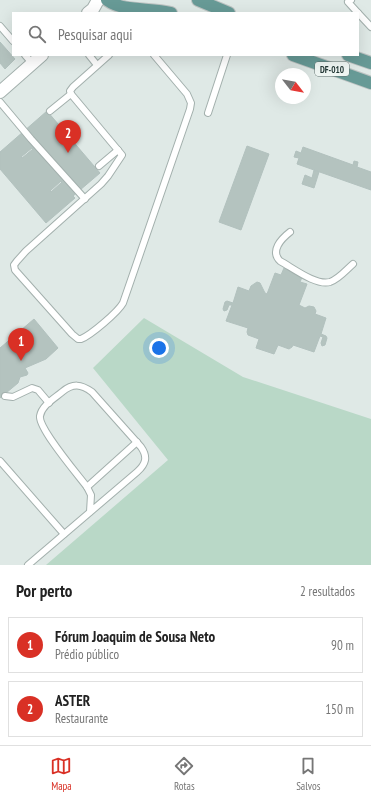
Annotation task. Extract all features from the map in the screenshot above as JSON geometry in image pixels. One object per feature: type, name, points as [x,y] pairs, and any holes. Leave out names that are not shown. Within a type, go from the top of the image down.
[{"type":"main road","points":[[107,0],[114,5],[122,7],[164,12]]},
{"type":"main road","points":[[198,0],[227,12]]},
{"type":"main road","name":"DF-010","points":[[296,56],[371,83]]},
{"type":"main road","name":"DF-010","points":[[351,56],[371,63]]},
{"type":"street","points":[[89,12],[98,0]]},
{"type":"street","points":[[0,92],[29,59],[39,56]]},
{"type":"lane","points":[[351,0],[348,2],[357,12]]},
{"type":"lane","points":[[359,14],[371,27]]},
{"type":"lane","points":[[0,26],[12,40]]},
{"type":"lane","points":[[90,56],[97,65]]},
{"type":"lane","points":[[106,56],[72,87],[70,91],[120,152]]},
{"type":"lane","points":[[120,152],[108,176],[85,199],[16,260],[14,266],[15,270],[78,339],[81,339],[93,331],[123,303],[190,109],[191,103],[186,94],[155,56]]},
{"type":"lane","points":[[208,113],[227,56]]},
{"type":"lane","points":[[50,111],[71,94]]},
{"type":"lane","points":[[0,102],[85,199]]},
{"type":"lane","points":[[99,166],[120,152]]},
{"type":"lane","points":[[290,232],[279,242],[276,258],[316,281],[323,283],[331,282],[353,264]]},
{"type":"lane","points":[[28,565],[90,512],[143,466],[146,456],[137,442],[92,392],[82,385],[77,384],[71,386],[44,407],[41,413],[40,421],[45,432],[87,487],[90,495],[90,512]]},
{"type":"lane","points":[[6,396],[13,397],[32,388],[38,390],[50,403]]},
{"type":"lane","points":[[87,487],[137,442]]},
{"type":"lane","points":[[0,461],[64,534]]},
{"type":"green space","points":[[144,318],[243,377],[371,419],[371,565],[46,565],[168,460],[93,368]]},
{"type":"building","points":[[0,42],[15,59],[5,69],[0,63]]},
{"type":"building","points":[[47,111],[100,173],[73,196],[75,198],[46,223],[0,169],[0,152]],"holes":[[[32,148],[33,149],[22,158],[21,157]],[[61,181],[62,182],[51,192],[50,191]]]},
{"type":"building","points":[[247,146],[269,154],[241,230],[219,222]]},
{"type":"building","points":[[303,147],[353,165],[354,161],[358,162],[357,167],[371,172],[371,190],[297,164],[299,158],[294,157],[296,151],[301,153]]},
{"type":"building","points":[[314,170],[319,172],[314,188],[302,184],[305,175],[312,178]]},
{"type":"building","points":[[284,268],[303,275],[300,282],[307,284],[299,305],[305,308],[309,306],[314,307],[316,311],[315,314],[326,318],[321,334],[327,338],[325,345],[322,346],[321,343],[323,337],[320,336],[314,352],[293,345],[289,349],[278,345],[274,354],[256,348],[259,339],[248,335],[248,328],[226,321],[232,305],[229,305],[227,310],[224,311],[223,309],[225,302],[227,301],[233,303],[238,287],[249,291],[251,286],[257,282],[260,283],[267,294],[275,273],[281,275]]},
{"type":"building","points":[[34,319],[58,348],[46,359],[25,368],[28,373],[27,375],[20,377],[18,383],[0,398],[0,348]]},
{"type":"place","name":"ASTER","points":[[68,153]]},
{"type":"place","name":"Fórum Joaquim de Sousa Neto","points":[[21,361]]}]
